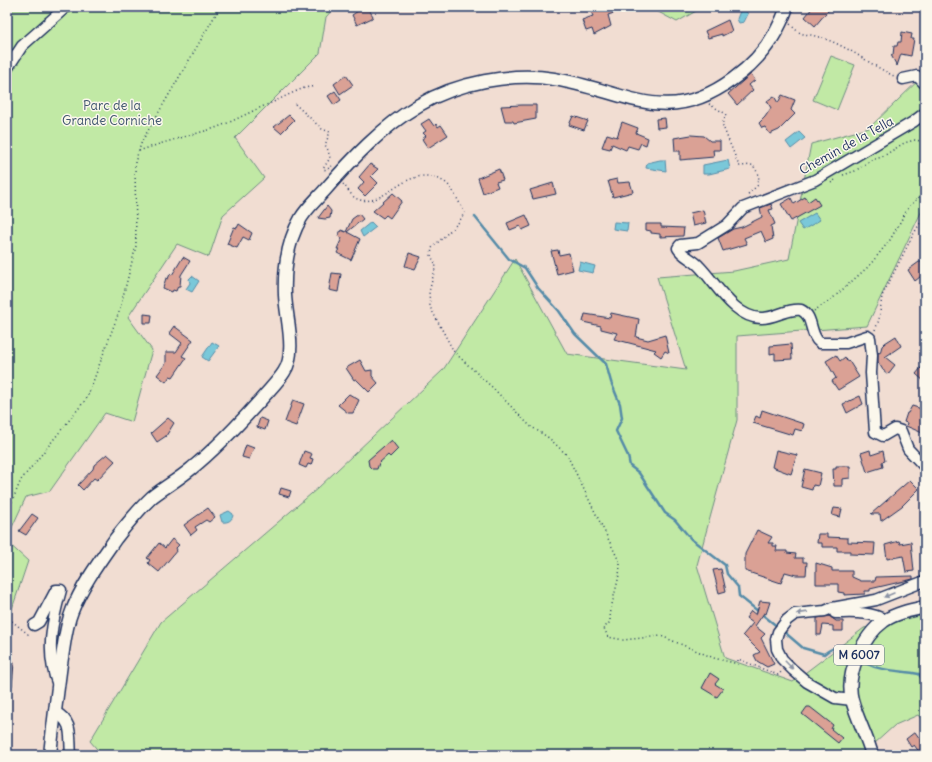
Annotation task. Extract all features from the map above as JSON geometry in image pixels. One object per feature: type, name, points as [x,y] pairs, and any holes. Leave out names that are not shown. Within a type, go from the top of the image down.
[{"type":"main road","points":[[50,755],[58,685],[66,633],[71,612],[101,558],[125,527],[150,499],[207,455],[247,416],[284,372],[290,362],[291,351],[285,292],[285,275],[290,246],[302,218],[337,176],[400,117],[422,103],[448,92],[503,77],[551,78],[646,102],[671,105],[707,97],[743,72],[765,48],[785,13]]},
{"type":"main road","points":[[881,624],[902,612],[925,607]]},
{"type":"main road","name":"M 6007","points":[[872,755],[852,700],[850,685],[852,671],[861,650],[881,624]]},
{"type":"street","points":[[7,69],[22,46],[66,7]]},
{"type":"street","points":[[903,79],[917,76],[925,84]]},
{"type":"street","name":"Chemin de la Tella","points":[[808,315],[805,312],[797,310],[762,318],[746,314],[725,297],[697,264],[679,250],[680,245],[698,244],[727,225],[742,208],[815,180],[913,122],[925,113]]},
{"type":"street","points":[[808,315],[814,337],[820,343],[846,343],[867,336],[871,341],[875,432],[883,436],[895,429],[901,431],[908,449],[925,467]]},
{"type":"street","points":[[825,611],[832,608],[876,600],[925,581]]},
{"type":"street","points":[[34,625],[39,622],[56,590],[61,590],[53,617],[50,635],[54,674],[58,685]]},
{"type":"street","points":[[852,700],[835,698],[807,682],[782,659],[776,645],[781,628],[795,614],[825,611],[862,612],[878,616],[881,624]]},
{"type":"street","points":[[55,712],[64,716],[69,725],[71,755]]},
{"type":"path","points":[[7,513],[21,480],[87,398],[116,319],[136,246],[135,162],[142,141],[220,7]]},
{"type":"path","points":[[785,13],[800,35],[815,36],[835,43],[866,59],[890,74],[903,79]]},
{"type":"path","points":[[139,151],[164,141],[218,126],[288,97],[304,88],[314,87]]},
{"type":"path","points":[[707,97],[709,105],[718,108],[726,114],[722,124],[739,166],[753,165],[759,175],[758,184],[741,202],[742,208]]},
{"type":"path","points":[[295,104],[322,129],[330,132],[325,145],[330,158],[323,169],[326,170],[334,167],[333,172],[354,197],[367,201],[376,199],[406,180],[426,176],[447,184],[465,212],[459,222],[432,248],[431,256],[436,265],[429,292],[430,307],[454,352],[493,388],[530,426],[549,438],[567,455],[620,563],[620,574],[614,591],[610,611],[610,622],[604,628],[608,637],[623,640],[661,636],[714,658],[738,664],[738,659],[743,660],[778,675],[783,672],[779,666]]},
{"type":"path","points":[[831,183],[844,175],[855,171],[872,160],[882,157],[904,143],[915,140],[925,142]]},
{"type":"path","points":[[808,315],[833,298],[869,266],[890,240],[908,208],[925,191]]},
{"type":"path","points":[[871,341],[879,320],[882,296],[913,235],[925,215]]},
{"type":"path","points":[[7,611],[8,618],[28,634],[34,625]]},
{"type":"green space","name":"Parc de la Grande Corniche","points":[[7,7],[335,7],[326,17],[320,53],[235,138],[264,178],[223,215],[209,257],[177,244],[128,317],[152,350],[132,422],[105,413],[50,491],[26,497],[7,538]]},
{"type":"green space","points":[[649,7],[703,7],[677,22]]},
{"type":"green space","points":[[831,56],[855,65],[837,110],[813,100]]},
{"type":"green space","points":[[925,74],[925,204],[867,326],[737,336],[737,420],[697,565],[725,658],[793,682],[864,628],[925,615],[925,723],[918,715],[895,725],[874,744],[874,755],[102,755],[90,741],[161,622],[318,488],[443,370],[515,259],[567,354],[686,370],[657,277],[734,271],[789,259],[811,144],[869,128]]},
{"type":"green space","points":[[7,542],[28,561],[7,624]]},
{"type":"water","points":[[744,9],[748,14],[744,22],[739,23],[737,19],[740,11]]},
{"type":"water","points":[[799,132],[805,138],[791,149],[786,142]]},
{"type":"water","points":[[665,160],[666,171],[646,168],[647,163]]},
{"type":"water","points":[[728,160],[730,169],[703,174],[703,165]]},
{"type":"water","points":[[815,213],[820,220],[803,230],[798,223]]},
{"type":"water","points":[[371,222],[376,227],[363,237],[360,231]]},
{"type":"water","points":[[614,222],[628,223],[627,231],[613,229]]},
{"type":"water","points":[[580,262],[595,266],[593,273],[578,270]]},
{"type":"water","points":[[192,276],[199,281],[192,292],[186,289],[190,283],[189,279]]},
{"type":"water","points":[[212,342],[219,346],[208,361],[202,357]]},
{"type":"water","points":[[229,511],[233,514],[232,518],[228,521],[222,522],[220,515]]},
{"type":"building","points":[[364,7],[367,7],[373,16],[372,18],[357,25],[352,15]]},
{"type":"building","points":[[606,7],[612,7],[614,13],[608,15],[611,26],[594,35],[592,29],[586,31],[582,20],[593,16],[591,12]]},
{"type":"building","points":[[813,7],[831,7],[815,26],[805,17]]},
{"type":"building","points":[[728,20],[732,31],[722,36],[722,34],[708,38],[705,31]]},
{"type":"building","points":[[902,32],[912,34],[911,39],[914,39],[911,56],[901,54],[897,66],[891,55],[893,55],[894,46],[897,46],[898,42],[901,42]]},
{"type":"building","points":[[751,74],[755,80],[749,85],[753,90],[737,105],[728,94]]},
{"type":"building","points":[[346,75],[353,85],[340,94],[334,84]]},
{"type":"building","points":[[335,91],[341,100],[334,105],[328,96]]},
{"type":"building","points":[[782,95],[795,100],[791,110],[795,114],[779,130],[770,134],[765,127],[762,128],[759,123],[771,108],[767,101],[774,96],[778,103]]},
{"type":"building","points":[[536,105],[536,119],[514,123],[513,121],[505,121],[501,106]]},
{"type":"building","points":[[289,115],[294,120],[281,133],[274,127]]},
{"type":"building","points":[[573,116],[588,121],[584,130],[569,125]]},
{"type":"building","points":[[665,118],[666,127],[657,128],[656,119]]},
{"type":"building","points":[[429,119],[434,126],[436,124],[438,127],[441,125],[448,135],[428,148],[422,139],[426,136],[423,133],[426,131],[421,124]]},
{"type":"building","points":[[622,122],[638,128],[636,133],[648,138],[646,145],[641,143],[638,149],[628,146],[626,150],[612,144],[610,149],[602,147],[607,134],[617,137]]},
{"type":"building","points":[[691,135],[704,136],[710,141],[720,141],[720,150],[713,150],[714,157],[680,160],[680,151],[675,151],[674,138]]},
{"type":"building","points":[[370,164],[378,169],[371,176],[378,183],[365,196],[358,189],[364,182],[359,177]]},
{"type":"building","points":[[499,169],[503,180],[496,182],[498,187],[483,193],[478,178]]},
{"type":"building","points":[[617,179],[618,183],[630,182],[633,192],[613,197],[608,181]]},
{"type":"building","points":[[553,183],[556,194],[533,199],[530,190]]},
{"type":"building","points":[[393,193],[402,201],[390,218],[386,215],[383,218],[373,211]]},
{"type":"building","points":[[805,197],[808,202],[815,197],[820,205],[791,221],[781,204],[791,198],[794,204]]},
{"type":"building","points":[[771,204],[773,209],[769,210],[775,224],[771,226],[773,239],[766,242],[761,231],[744,238],[747,244],[723,251],[718,238],[733,229],[742,227],[762,217],[760,208]]},
{"type":"building","points":[[327,206],[331,211],[330,218],[318,218]]},
{"type":"building","points":[[703,210],[706,223],[693,226],[690,213]]},
{"type":"building","points":[[359,214],[363,219],[347,232],[360,239],[351,260],[337,253],[339,249],[337,249],[342,238],[338,236],[341,230],[346,232],[352,219]]},
{"type":"building","points":[[526,215],[531,226],[522,230],[520,226],[510,230],[507,223]]},
{"type":"building","points":[[239,224],[252,233],[249,240],[243,237],[237,248],[227,244],[234,227],[237,228]]},
{"type":"building","points":[[646,224],[661,224],[661,227],[684,228],[683,236],[660,237],[660,234],[651,233],[651,231],[646,230]]},
{"type":"building","points":[[558,250],[559,255],[569,253],[573,270],[557,274],[551,251]]},
{"type":"building","points":[[409,253],[421,257],[415,269],[405,266]]},
{"type":"building","points":[[183,257],[190,261],[181,275],[180,286],[178,286],[176,291],[173,290],[172,292],[163,288],[166,278],[168,279],[170,274],[172,275]]},
{"type":"building","points":[[919,262],[925,262],[925,273],[915,281],[908,270]]},
{"type":"building","points":[[332,273],[341,274],[338,292],[329,290]]},
{"type":"building","points":[[611,313],[639,319],[636,337],[648,340],[665,335],[669,353],[665,351],[661,357],[654,352],[656,350],[614,339],[617,333],[601,329],[601,326],[583,322],[585,314],[610,318]]},
{"type":"building","points":[[144,314],[152,315],[151,323],[144,323]]},
{"type":"building","points":[[174,326],[193,340],[182,356],[186,358],[173,377],[170,376],[166,382],[157,375],[166,363],[166,352],[176,352],[182,343],[169,333]]},
{"type":"building","points":[[896,336],[901,346],[885,357],[895,365],[888,374],[883,370],[878,362],[878,352],[880,353],[882,346],[885,343]]},
{"type":"building","points":[[791,344],[792,359],[775,360],[775,353],[770,354],[770,346]]},
{"type":"building","points":[[836,355],[840,361],[845,357],[859,377],[838,390],[832,381],[836,378],[826,361]]},
{"type":"building","points":[[360,360],[366,371],[372,370],[372,376],[378,383],[369,392],[356,379],[354,380],[346,368]]},
{"type":"building","points":[[925,363],[925,382],[916,374]]},
{"type":"building","points":[[349,394],[359,400],[353,413],[348,413],[338,405]]},
{"type":"building","points":[[860,396],[863,404],[847,413],[843,404]]},
{"type":"building","points":[[293,400],[304,404],[296,426],[285,422]]},
{"type":"building","points":[[912,406],[922,409],[921,412],[925,413],[925,434],[906,426],[907,423],[904,422],[907,413]]},
{"type":"building","points":[[762,410],[804,424],[802,431],[795,429],[793,435],[753,423],[756,416],[760,418]]},
{"type":"building","points":[[168,418],[174,423],[166,436],[157,442],[151,433]]},
{"type":"building","points":[[260,418],[268,421],[265,430],[257,427]]},
{"type":"building","points":[[391,440],[398,449],[390,457],[388,455],[379,463],[377,469],[372,469],[369,466],[368,460]]},
{"type":"building","points":[[246,445],[254,448],[249,459],[242,457]]},
{"type":"building","points":[[776,450],[797,455],[791,474],[772,467]]},
{"type":"building","points":[[870,450],[871,455],[883,451],[885,461],[882,462],[883,467],[867,472],[861,453]]},
{"type":"building","points":[[304,451],[312,454],[310,458],[313,459],[311,465],[308,464],[306,468],[299,465]]},
{"type":"building","points":[[107,454],[115,461],[97,480],[94,478],[83,490],[78,485],[93,469],[94,465]]},
{"type":"building","points":[[836,466],[850,466],[850,478],[842,479],[842,486],[834,486],[833,469],[836,469]]},
{"type":"building","points":[[805,469],[821,473],[818,486],[813,485],[812,490],[801,487]]},
{"type":"building","points":[[910,480],[919,489],[902,506],[881,521],[880,514],[871,514]]},
{"type":"building","points":[[281,488],[291,491],[289,497],[279,494]]},
{"type":"building","points":[[208,508],[215,517],[209,522],[206,520],[195,527],[197,530],[191,535],[184,525]]},
{"type":"building","points":[[834,508],[842,509],[840,517],[832,515]]},
{"type":"building","points":[[32,514],[38,518],[26,535],[19,531]]},
{"type":"building","points":[[757,530],[772,537],[768,543],[773,543],[773,546],[777,546],[776,551],[787,551],[787,553],[796,554],[795,558],[803,558],[803,562],[807,562],[806,575],[796,575],[785,572],[781,583],[745,571],[745,554]]},
{"type":"building","points":[[818,534],[827,534],[827,537],[848,538],[848,542],[875,543],[874,555],[850,554],[850,551],[837,551],[837,547],[822,547],[822,543],[817,543]]},
{"type":"building","points":[[172,539],[179,545],[176,548],[177,550],[159,572],[148,563],[150,560],[147,558],[159,543],[165,548]]},
{"type":"building","points":[[899,541],[900,544],[911,542],[914,571],[906,572],[903,556],[887,559],[885,545]]},
{"type":"building","points":[[816,563],[832,568],[832,571],[852,571],[852,577],[861,581],[875,581],[876,577],[913,576],[913,579],[870,589],[870,591],[865,591],[865,594],[844,595],[844,593],[838,592],[838,584],[816,584]]},
{"type":"building","points":[[721,569],[726,591],[719,593],[713,570]]},
{"type":"building","points":[[760,601],[770,602],[766,614],[764,613],[755,626],[765,634],[761,638],[774,664],[767,667],[757,661],[754,655],[760,652],[743,635],[753,623],[746,618],[751,611],[756,615]]},
{"type":"building","points":[[829,616],[836,621],[843,621],[843,631],[833,631],[833,626],[823,625],[821,635],[817,635],[817,618]]},
{"type":"building","points":[[7,658],[14,663],[12,686],[7,686]]},
{"type":"building","points":[[710,673],[719,679],[715,684],[723,689],[717,697],[702,688]]},
{"type":"building","points":[[807,707],[810,707],[833,725],[831,729],[842,738],[838,743],[802,714]]},
{"type":"building","points":[[915,732],[925,746],[925,749],[920,753],[914,745],[911,747],[906,739]]},
{"type":"waterway","points":[[475,217],[509,259],[525,268],[538,288],[559,311],[575,334],[606,364],[611,382],[620,404],[622,418],[616,431],[628,456],[630,466],[639,473],[665,513],[675,520],[691,539],[725,565],[727,574],[738,587],[739,596],[778,627]]},
{"type":"waterway","points":[[782,630],[803,648],[824,654],[836,647],[843,647],[855,654]]},
{"type":"waterway","points":[[860,659],[880,668],[919,674],[925,684]]}]
